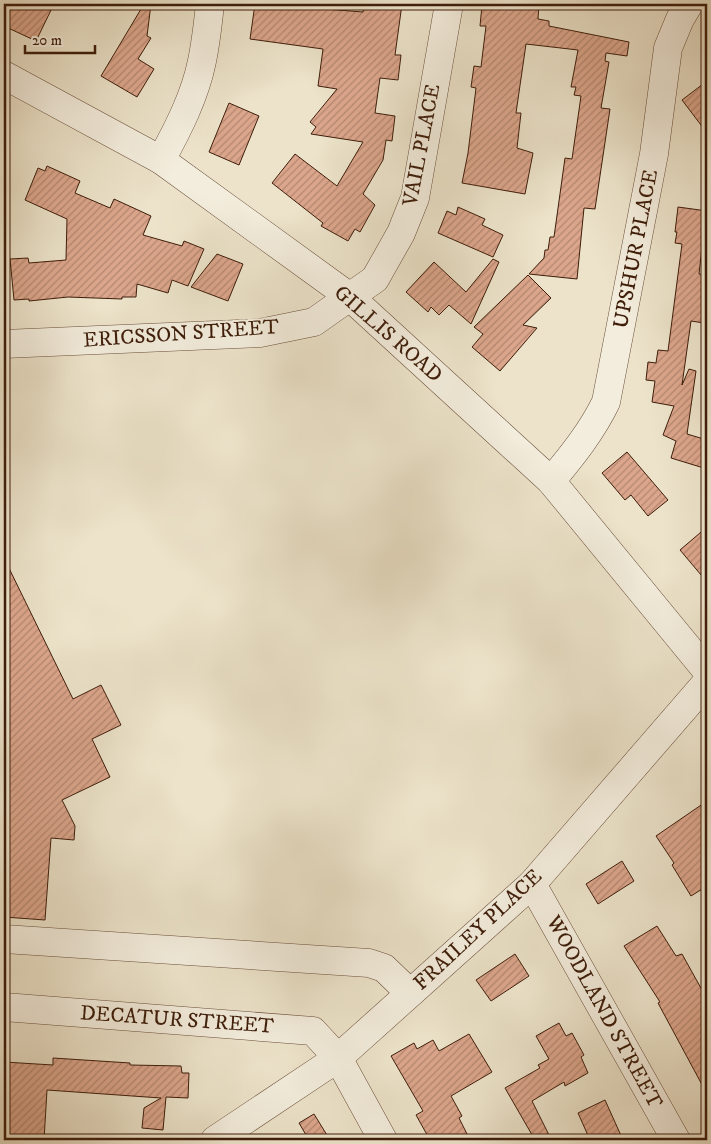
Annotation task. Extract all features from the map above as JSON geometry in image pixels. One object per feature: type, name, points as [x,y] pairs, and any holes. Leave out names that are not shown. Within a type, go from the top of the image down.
[{"type":"street","points":[[161,160],[175,136],[192,95],[202,62],[210,4]]},
{"type":"street","name":"VAIL PLACE","points":[[350,297],[375,278],[401,233],[416,198],[448,4]]},
{"type":"street","name":"UPSHUR PLACE","points":[[550,481],[576,451],[598,419],[606,402],[654,154],[668,48],[689,4]]},
{"type":"street","name":"GILLIS ROAD","points":[[4,75],[161,160],[350,297],[550,481],[707,671]]},
{"type":"street","name":"ERICSSON STREET","points":[[4,344],[260,333],[314,322],[350,297]]},
{"type":"street","name":"FRAILEY PLACE","points":[[215,1140],[338,1058],[532,884],[707,682]]},
{"type":"street","name":"WOODLAND STREET","points":[[532,884],[676,1140]]},
{"type":"street","points":[[4,939],[369,963],[384,968],[410,993]]},
{"type":"street","name":"DECATUR STREET","points":[[4,1007],[313,1031],[338,1058],[384,1140]]},
{"type":"building","points":[[4,4],[54,4],[36,41],[4,26]]},
{"type":"building","points":[[144,4],[151,4],[147,36],[151,38],[138,59],[154,69],[137,97],[101,76]]},
{"type":"building","points":[[255,4],[299,4],[299,7],[363,12],[364,4],[402,4],[395,55],[401,55],[398,80],[380,78],[375,113],[395,116],[392,141],[386,140],[383,160],[363,194],[375,205],[360,232],[355,229],[348,241],[321,226],[323,223],[272,183],[295,154],[337,186],[363,142],[311,134],[316,127],[310,122],[337,89],[318,86],[323,49],[250,39]]},
{"type":"building","points":[[488,4],[539,4],[538,19],[549,21],[549,26],[629,42],[627,56],[606,53],[605,61],[609,62],[601,108],[610,109],[595,209],[584,208],[577,279],[529,274],[544,258],[545,250],[548,250],[550,237],[554,237],[565,158],[572,159],[581,96],[574,95],[576,87],[571,87],[578,50],[526,44],[516,113],[521,113],[517,148],[533,153],[525,194],[462,183],[468,153],[476,88],[471,87],[474,66],[481,67],[486,26],[480,26],[482,5],[488,6]]},
{"type":"building","points":[[707,81],[707,133],[682,100]]},
{"type":"building","points":[[229,103],[259,116],[239,165],[209,152]]},
{"type":"building","points":[[47,166],[80,181],[75,193],[110,208],[114,199],[151,216],[143,235],[182,246],[184,241],[204,249],[188,286],[172,280],[168,293],[137,284],[136,297],[122,297],[122,299],[68,297],[29,301],[29,299],[14,300],[10,259],[28,258],[29,263],[66,260],[67,219],[25,200],[38,168],[45,171]]},
{"type":"building","points":[[458,207],[485,219],[482,225],[503,235],[493,257],[438,233],[447,211],[456,215]]},
{"type":"building","points":[[678,207],[707,211],[707,231],[704,230],[699,274],[707,275],[707,300],[704,323],[691,321],[682,385],[689,369],[696,371],[687,434],[707,440],[707,469],[671,458],[676,441],[663,435],[674,406],[652,402],[655,381],[646,380],[648,362],[656,363],[658,350],[668,351],[682,244],[675,243]]},
{"type":"building","points":[[217,254],[243,264],[228,301],[191,287]]},
{"type":"building","points":[[493,259],[499,262],[471,324],[449,305],[439,315],[431,307],[428,312],[406,292],[434,262],[466,292]]},
{"type":"building","points":[[528,275],[551,298],[523,325],[537,328],[500,371],[472,347],[483,334],[474,327]]},
{"type":"building","points":[[627,452],[668,500],[648,516],[631,495],[625,500],[602,473]]},
{"type":"building","points":[[707,527],[707,582],[680,550]]},
{"type":"building","points":[[4,558],[73,699],[101,685],[121,725],[92,739],[110,777],[62,800],[75,826],[74,840],[51,838],[45,920],[4,917]]},
{"type":"building","points":[[707,801],[707,886],[691,896],[672,865],[674,863],[656,836]]},
{"type":"building","points":[[622,861],[634,881],[598,904],[586,884]]},
{"type":"building","points":[[657,926],[676,956],[682,954],[707,999],[707,1094],[658,1003],[660,1002],[624,946]]},
{"type":"building","points":[[515,954],[529,976],[491,1001],[476,980]]},
{"type":"building","points":[[559,1023],[566,1036],[572,1033],[584,1055],[581,1057],[588,1073],[565,1086],[564,1082],[532,1101],[549,1135],[535,1140],[505,1088],[540,1068],[538,1065],[549,1059],[536,1036]]},
{"type":"building","points":[[469,1034],[492,1072],[451,1096],[462,1116],[459,1118],[470,1140],[430,1140],[416,1115],[423,1111],[391,1056],[414,1043],[417,1049],[433,1040],[439,1051]]},
{"type":"building","points":[[53,1058],[130,1063],[130,1065],[181,1066],[182,1073],[189,1073],[188,1098],[166,1097],[163,1130],[142,1128],[144,1108],[161,1098],[47,1090],[44,1140],[4,1140],[4,1062],[53,1065]]},
{"type":"building","points":[[605,1100],[623,1140],[590,1140],[578,1113]]},
{"type":"building","points":[[314,1114],[330,1140],[309,1140],[299,1123]]}]
